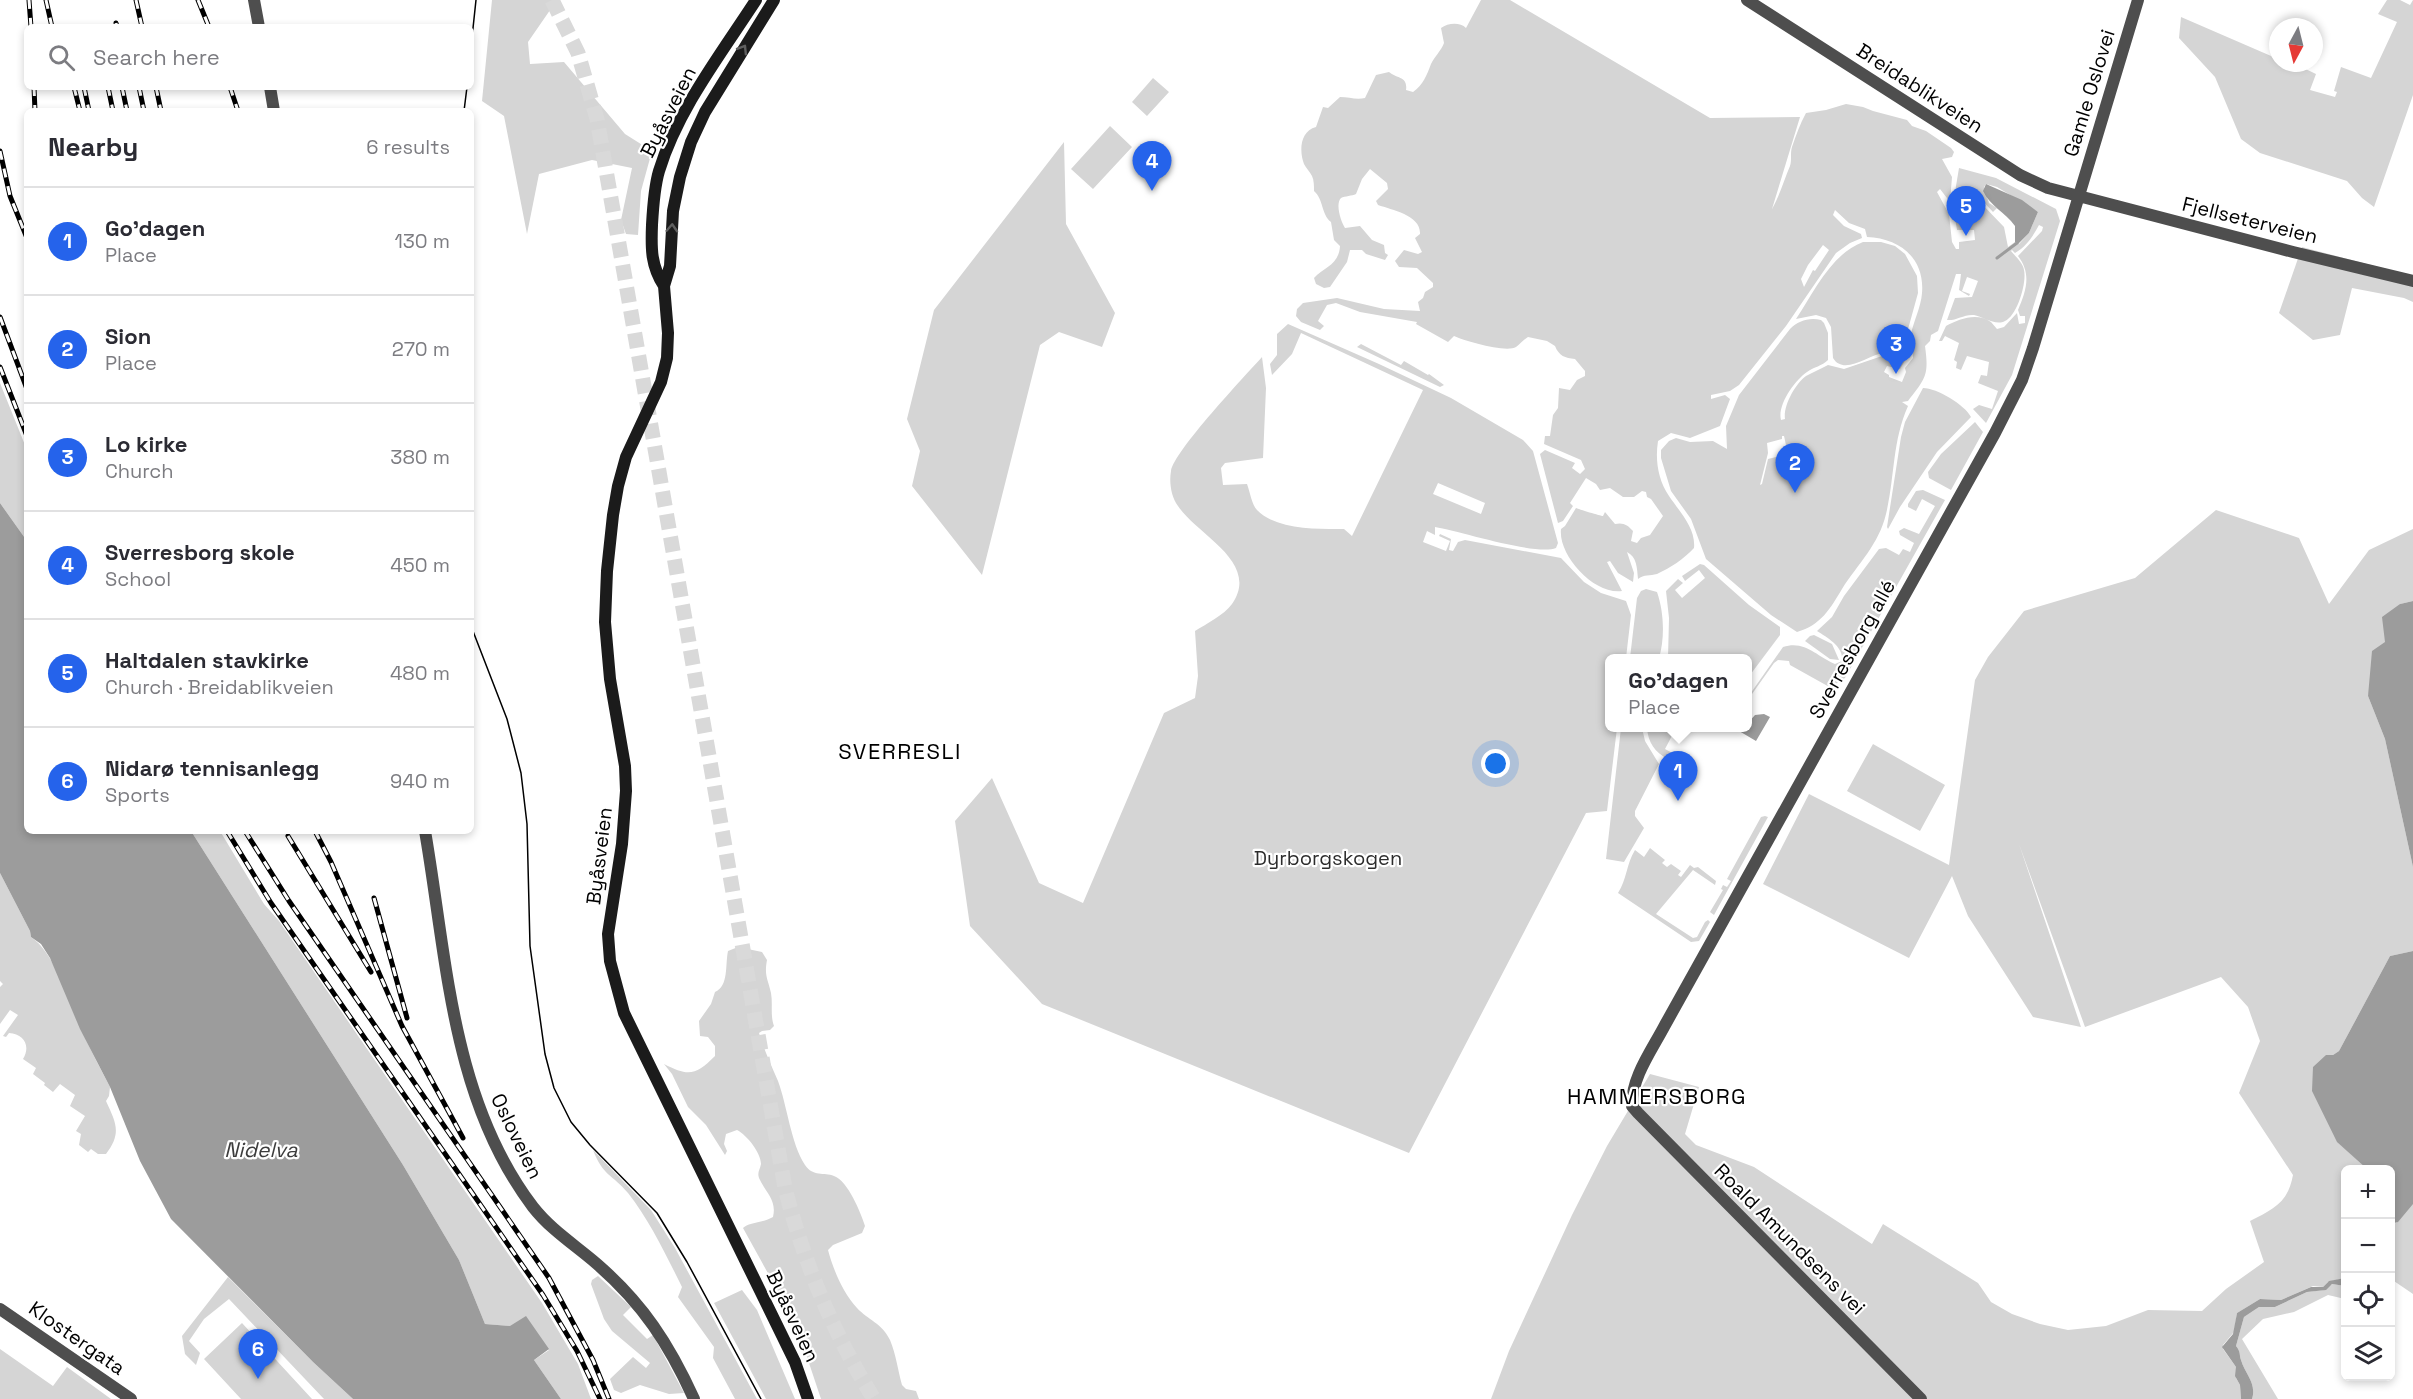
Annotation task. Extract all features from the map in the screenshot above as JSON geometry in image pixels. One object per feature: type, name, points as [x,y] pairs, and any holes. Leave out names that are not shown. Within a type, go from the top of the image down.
[{"type":"main road","name":"Byåsveien","points":[[664,286],[655,272],[651,233],[659,172],[686,111],[756,0]]},
{"type":"main road","name":"Byåsveien","points":[[774,0],[705,112],[691,142],[680,177],[673,211],[670,266],[664,286],[668,333],[664,370],[621,474],[607,570],[606,641],[625,766],[626,790],[622,844],[609,923],[610,961],[624,1013],[795,1362],[808,1399]]},
{"type":"street","points":[[254,0],[258,24]]},
{"type":"street","name":"Breidablikveien","points":[[1747,0],[2020,175],[2058,192],[2077,197]]},
{"type":"street","name":"Gamle Oslovei","points":[[2077,197],[2138,0]]},
{"type":"street","points":[[270,90],[274,108]]},
{"type":"street","name":"Fjellseterveien","points":[[2077,197],[2413,280]]},
{"type":"street","name":"Sverresborg allé","points":[[1632,1106],[1635,1084],[1665,1025],[1995,433],[2022,380],[2063,252],[2077,197]]},
{"type":"street","name":"Osloveien","points":[[425,834],[455,1019],[472,1088],[496,1145],[534,1208],[561,1236],[620,1286],[648,1316],[680,1367],[694,1399]]},
{"type":"street","name":"Roald Amundsens vei","points":[[1632,1106],[1921,1399]]},
{"type":"street","name":"Klostergata","points":[[0,1309],[131,1399]]},
{"type":"green space","points":[[492,0],[557,0],[528,42],[530,64],[564,62],[625,134],[652,151],[641,191],[638,235],[626,234],[621,220],[632,168],[592,160],[539,174],[527,234],[504,116],[482,101]]},
{"type":"green space","points":[[1481,0],[1510,0],[1710,118],[1800,117],[1772,209],[1790,166],[1792,147],[1806,113],[1846,104],[1907,120],[1912,126],[1926,131],[1951,148],[1954,152],[1952,157],[1942,159],[1952,177],[1950,202],[1940,189],[1937,192],[1949,214],[1952,242],[1956,249],[1959,249],[1959,242],[1975,240],[1974,230],[1957,230],[1954,212],[1955,195],[1970,195],[1977,199],[2004,227],[2008,247],[2015,242],[2019,244],[2029,233],[2038,212],[1997,187],[1986,184],[1984,187],[1989,203],[1997,208],[1993,212],[1978,196],[1955,192],[1959,168],[1996,178],[2056,209],[2060,221],[2012,375],[1986,423],[1973,409],[1979,405],[1992,409],[1998,391],[1978,383],[1981,375],[1987,376],[1989,362],[1967,356],[1961,370],[1956,368],[1957,362],[1954,360],[1959,343],[1945,336],[1942,341],[1939,341],[1946,326],[1951,323],[1979,317],[1970,315],[1947,320],[1955,298],[1972,297],[1978,281],[1967,277],[1962,291],[1970,294],[1969,296],[1959,290],[1961,274],[1956,274],[1938,331],[1931,335],[1930,341],[1925,346],[1927,364],[1925,376],[1908,401],[1902,402],[1908,406],[1896,446],[1889,500],[1883,525],[1829,610],[1819,621],[1797,632],[1771,615],[1706,559],[1691,519],[1671,491],[1661,458],[1661,450],[1669,441],[1676,438],[1690,442],[1713,441],[1727,449],[1726,426],[1739,395],[1790,329],[1804,320],[1817,319],[1824,323],[1828,333],[1828,360],[1807,372],[1792,387],[1784,400],[1780,414],[1781,420],[1785,419],[1788,402],[1798,384],[1806,376],[1828,365],[1844,369],[1882,356],[1906,359],[1900,369],[1887,366],[1884,372],[1889,377],[1902,382],[1906,372],[1905,368],[1913,358],[1911,334],[1919,308],[1922,281],[1914,260],[1899,246],[1890,241],[1867,237],[1865,229],[1849,223],[1835,210],[1833,215],[1844,226],[1861,234],[1862,238],[1836,253],[1786,326],[1739,385],[1730,391],[1711,395],[1711,399],[1725,395],[1730,399],[1720,426],[1690,438],[1671,433],[1658,441],[1657,463],[1660,477],[1665,490],[1690,527],[1694,548],[1667,569],[1638,579],[1635,560],[1627,552],[1634,573],[1633,582],[1618,573],[1610,561],[1607,562],[1622,591],[1611,591],[1600,587],[1580,571],[1565,550],[1561,529],[1576,508],[1603,516],[1605,512],[1615,524],[1623,524],[1631,529],[1633,531],[1631,541],[1637,543],[1641,538],[1650,535],[1663,516],[1647,497],[1646,492],[1642,491],[1634,497],[1623,497],[1610,488],[1600,490],[1596,484],[1586,478],[1570,503],[1573,506],[1563,521],[1558,523],[1540,454],[1545,450],[1575,463],[1572,468],[1580,474],[1585,469],[1581,460],[1544,444],[1545,436],[1550,436],[1553,415],[1558,408],[1559,388],[1570,390],[1577,380],[1585,376],[1585,371],[1575,359],[1563,356],[1555,346],[1547,341],[1528,337],[1516,347],[1504,349],[1485,346],[1454,336],[1448,342],[1416,324],[1417,322],[1360,312],[1336,303],[1327,305],[1318,321],[1324,326],[1320,330],[1301,322],[1296,316],[1297,309],[1303,303],[1337,298],[1384,309],[1420,311],[1418,302],[1423,298],[1425,292],[1433,287],[1433,283],[1417,268],[1399,267],[1395,261],[1404,250],[1418,254],[1422,252],[1415,238],[1420,234],[1419,228],[1416,222],[1405,214],[1378,205],[1376,201],[1388,189],[1387,183],[1370,169],[1362,179],[1356,194],[1341,198],[1339,213],[1345,228],[1360,226],[1372,240],[1384,245],[1385,253],[1388,255],[1385,260],[1366,254],[1362,250],[1350,250],[1347,262],[1330,287],[1324,288],[1316,284],[1314,278],[1334,262],[1340,246],[1334,240],[1331,222],[1314,191],[1313,178],[1304,164],[1302,142],[1307,133],[1316,127],[1323,107],[1328,108],[1340,97],[1365,98],[1376,75],[1389,72],[1404,80],[1406,90],[1413,92],[1424,80],[1432,61],[1444,43],[1441,28],[1447,25],[1461,25],[1466,28]],"holes":[[[2039,225],[2043,227],[2042,231],[2018,256],[2025,269],[2026,276],[2025,289],[2018,310],[2020,316],[2025,316],[2025,323],[2019,324],[2017,313],[2004,327],[1997,329],[1986,319],[2005,321],[2013,313],[2024,283],[2022,265],[2011,251],[2015,253],[2019,250]],[[1823,245],[1829,250],[1815,271],[1813,270],[1804,287],[1801,279],[1808,265]],[[1784,436],[1788,454],[1768,459],[1760,485],[1768,453],[1767,443],[1782,439]]]},
{"type":"green space","points":[[2387,0],[2400,0],[2410,5],[2413,0],[2413,95],[2374,207],[2362,198],[2347,181],[2260,153],[2241,139],[2215,77],[2179,38],[2181,17],[2269,55],[2269,72],[2312,72],[2316,74],[2310,90],[2335,97],[2337,92],[2334,91],[2341,67],[2371,78],[2397,22],[2378,14]]},
{"type":"green space","points":[[1153,78],[1169,92],[1147,116],[1132,102]]},
{"type":"green space","points":[[1110,126],[1132,147],[1093,189],[1071,169]]},
{"type":"green space","points":[[1064,142],[1066,224],[1115,313],[1102,347],[1059,332],[1040,345],[982,575],[912,486],[920,451],[907,419],[934,310]]},
{"type":"green space","points":[[1863,242],[1881,242],[1895,246],[1905,254],[1917,276],[1918,293],[1907,333],[1907,352],[1883,353],[1850,365],[1843,365],[1833,358],[1831,327],[1826,318],[1816,315],[1796,319],[1832,265],[1842,255]]},
{"type":"green space","points":[[2302,247],[2413,276],[2413,302],[2404,298],[2352,288],[2340,335],[2313,340],[2279,313]]},
{"type":"green space","name":"Dyrborgskogen","points":[[1288,324],[1451,398],[1523,440],[1533,451],[1558,543],[1556,548],[1532,549],[1435,527],[1435,535],[1427,531],[1423,542],[1446,551],[1450,541],[1439,536],[1440,534],[1451,539],[1449,550],[1453,551],[1458,542],[1465,540],[1561,558],[1584,582],[1601,593],[1626,601],[1631,615],[1626,654],[1605,654],[1605,732],[1617,732],[1607,811],[1586,813],[1409,1153],[1042,1004],[970,926],[955,821],[992,778],[1039,883],[1083,903],[1164,713],[1195,698],[1198,676],[1195,631],[1229,608],[1239,589],[1238,575],[1233,562],[1223,550],[1187,517],[1176,502],[1171,489],[1171,471],[1184,447],[1262,357],[1266,388],[1263,458],[1225,463],[1221,468],[1223,485],[1247,484],[1255,508],[1265,517],[1275,521],[1298,527],[1344,529],[1352,536],[1423,390],[1301,333],[1292,354],[1272,375],[1270,364],[1277,355],[1277,334]],"holes":[[[1438,483],[1485,503],[1481,514],[1433,494]]]},
{"type":"green space","points":[[1361,344],[1401,365],[1404,361],[1444,385],[1440,387],[1357,347]]},
{"type":"green space","points":[[0,383],[24,443],[24,537],[0,503]]},
{"type":"green space","points":[[1923,388],[1950,398],[1963,407],[1971,417],[1937,452],[1888,529],[1901,437],[1905,422]]},
{"type":"green space","points":[[1975,422],[1983,432],[1951,490],[1929,478],[1928,472],[1941,454]]},
{"type":"green space","points":[[1923,490],[1945,500],[1845,678],[1833,689],[1790,665],[1789,661],[1778,660],[1752,694],[1783,647],[1791,645],[1804,647],[1835,664],[1842,661],[1838,647],[1817,631],[1832,617],[1844,596],[1879,549],[1886,548],[1899,555],[1903,549],[1910,552],[1914,543],[1900,535],[1899,531],[1904,528],[1919,534],[1935,506],[1922,499],[1916,511],[1908,507],[1916,491]]},
{"type":"green space","points":[[2216,510],[2299,538],[2329,604],[2369,550],[2413,529],[2413,601],[2400,604],[2368,696],[2385,739],[2413,867],[2413,951],[2390,956],[2339,1051],[2333,1055],[2337,1141],[2363,1165],[2341,1165],[2341,1279],[2328,1282],[2323,1287],[2313,1286],[2281,1300],[2260,1299],[2237,1313],[2234,1332],[2223,1345],[2223,1349],[2236,1367],[2241,1399],[1491,1399],[1509,1351],[1572,1215],[1607,1146],[1650,1074],[1699,1087],[1685,1134],[1696,1145],[1754,1167],[1872,1244],[1883,1224],[1978,1283],[1991,1302],[2012,1314],[2040,1324],[2068,1330],[2106,1326],[2148,1310],[2202,1311],[2226,1289],[2264,1262],[2250,1221],[2272,1209],[2283,1199],[2291,1185],[2293,1175],[2239,1093],[2260,1041],[2248,1007],[2221,977],[2085,1027],[2019,844],[2081,1027],[2033,1017],[1968,916],[1952,876],[1909,958],[1763,884],[1809,794],[1949,865],[1975,680],[1988,657],[2024,611],[2135,578]]},
{"type":"green space","points":[[1700,564],[1704,565],[1749,605],[1780,627],[1780,635],[1752,672],[1752,654],[1668,654],[1669,618],[1666,591],[1678,579],[1683,583],[1675,590],[1682,598],[1705,578],[1699,570],[1685,581],[1682,576]]},
{"type":"green space","points":[[1646,589],[1657,592],[1663,625],[1660,654],[1630,654],[1637,598],[1641,591]]},
{"type":"green space","points":[[1814,635],[1832,644],[1839,660],[1830,659],[1805,641]]},
{"type":"green space","points":[[1621,732],[1643,732],[1645,741],[1659,764],[1635,811],[1635,816],[1644,828],[1624,862],[1606,859]]},
{"type":"green space","points":[[1648,732],[1674,732],[1665,749],[1676,755],[1675,758],[1663,757],[1649,738]]},
{"type":"green space","points":[[1873,744],[1945,785],[1920,831],[1847,791]]},
{"type":"green space","points":[[1761,817],[1768,817],[1714,915],[1710,912],[1723,890],[1721,889],[1723,885],[1727,887],[1731,881],[1727,879]]},
{"type":"green space","points":[[193,834],[222,834],[264,904],[279,921],[542,1303],[578,1364],[591,1399],[561,1399],[534,1360],[549,1350],[510,1326],[485,1324],[459,1260],[403,1165]]},
{"type":"green space","points":[[1650,848],[1665,860],[1662,863],[1667,867],[1671,864],[1681,871],[1678,875],[1681,877],[1690,865],[1694,868],[1698,867],[1716,881],[1715,885],[1693,870],[1656,914],[1693,938],[1697,937],[1708,920],[1710,922],[1699,941],[1691,942],[1618,893],[1635,850],[1644,857]]},
{"type":"green space","points":[[0,873],[31,937],[48,955],[55,967],[84,1036],[110,1087],[106,1101],[115,1122],[116,1134],[106,1154],[98,1154],[91,1149],[88,1152],[79,1145],[81,1134],[76,1131],[85,1116],[70,1106],[75,1095],[60,1084],[53,1092],[44,1085],[45,1083],[33,1074],[36,1068],[23,1059],[26,1045],[22,1038],[9,1033],[6,1037],[3,1036],[18,1015],[10,1010],[0,1024],[0,987],[3,984],[0,981]]},
{"type":"green space","points":[[738,947],[762,952],[767,960],[766,974],[771,993],[774,1026],[770,1030],[759,1033],[778,1081],[800,1156],[808,1169],[819,1174],[834,1176],[844,1184],[865,1226],[862,1233],[833,1245],[828,1250],[836,1273],[852,1302],[887,1334],[894,1351],[902,1385],[906,1389],[916,1391],[919,1399],[821,1399],[796,1324],[743,1228],[773,1217],[772,1201],[758,1176],[761,1164],[759,1155],[749,1140],[737,1130],[726,1134],[724,1144],[727,1151],[725,1155],[706,1125],[688,1107],[672,1074],[664,1064],[680,1071],[692,1072],[703,1067],[715,1056],[715,1046],[708,1037],[700,1036],[699,1021],[711,1004],[715,992],[723,985],[728,951]]},
{"type":"green space","points":[[593,1150],[651,1210],[675,1248],[757,1399],[735,1399],[713,1358],[714,1347],[678,1297],[682,1287],[651,1227],[628,1193],[600,1165]]},
{"type":"green space","points":[[2395,1198],[2413,1204],[2413,1294],[2395,1282],[2395,1223],[2400,1219],[2395,1216]]},
{"type":"green space","points":[[598,1276],[631,1307],[623,1315],[647,1339],[653,1335],[684,1393],[669,1394],[640,1385],[621,1393],[614,1390],[610,1379],[633,1357],[646,1368],[650,1363],[612,1331],[604,1319],[591,1284],[592,1280]]},
{"type":"green space","points":[[228,1277],[353,1399],[324,1399],[229,1299],[204,1319],[189,1341],[200,1353],[196,1365],[185,1354],[182,1336]]},
{"type":"green space","points":[[2332,1284],[2341,1285],[2341,1298],[2328,1295],[2294,1312],[2263,1319],[2242,1339],[2278,1399],[2252,1399],[2252,1383],[2236,1346],[2244,1317],[2259,1307],[2275,1307],[2307,1292],[2324,1290]]},
{"type":"green space","points":[[742,1290],[757,1310],[795,1399],[766,1399],[714,1303]]},
{"type":"green space","points":[[242,1323],[312,1399],[241,1399],[204,1359]]},
{"type":"green space","points":[[0,1349],[53,1386],[67,1367],[111,1399],[0,1399]]},
{"type":"water","points":[[1986,184],[2022,200],[2038,212],[2029,233],[2018,244],[2015,242],[2015,226],[1983,191]]},
{"type":"water","name":"Nidelva","points":[[0,503],[24,537],[24,834],[193,834],[403,1165],[459,1260],[485,1324],[510,1326],[526,1316],[549,1349],[534,1360],[561,1399],[353,1399],[313,1362],[171,1219],[140,1161],[110,1087],[80,1029],[50,958],[41,944],[31,937],[0,873]]},
{"type":"water","points":[[2413,601],[2413,867],[2385,739],[2368,696],[2372,651],[2385,642],[2382,617],[2400,604]]},
{"type":"water","points":[[1764,714],[1770,717],[1756,741],[1741,732],[1752,732],[1752,718],[1755,715]]},
{"type":"water","points":[[2413,951],[2413,1204],[2395,1223],[2395,1165],[2363,1165],[2337,1142],[2312,1091],[2313,1067],[2326,1055],[2333,1055],[2339,1051],[2390,956]]},
{"type":"water","points":[[2341,1279],[2341,1285],[2332,1284],[2326,1290],[2307,1292],[2275,1307],[2259,1307],[2244,1317],[2236,1346],[2252,1383],[2253,1393],[2252,1399],[2241,1399],[2240,1385],[2235,1376],[2236,1367],[2222,1347],[2233,1334],[2237,1313],[2260,1299],[2281,1300],[2311,1287],[2323,1287],[2329,1281]]},
{"type":"waterway","points":[[1997,258],[2017,243]]},
{"type":"tunnel","points":[[552,0],[578,53],[597,119],[785,1188],[801,1243],[821,1297],[845,1349],[874,1399]]},
{"type":"tram line","points":[[473,24],[476,0]]},
{"type":"tram line","points":[[464,108],[467,90]]},
{"type":"tram line","points":[[474,634],[507,719],[521,773],[527,824],[530,946],[545,1054],[554,1088],[571,1122],[590,1145],[657,1213],[687,1262],[761,1399]]},
{"type":"railway","points":[[29,0],[31,24]]},
{"type":"railway","points":[[46,0],[51,24]]},
{"type":"railway","points":[[136,0],[141,24]]},
{"type":"railway","points":[[198,0],[208,24]]},
{"type":"railway","points":[[34,90],[35,108]]},
{"type":"railway","points":[[75,90],[79,108]]},
{"type":"railway","points":[[85,90],[88,108]]},
{"type":"railway","points":[[109,90],[112,108]]},
{"type":"railway","points":[[123,90],[126,108]]},
{"type":"railway","points":[[140,90],[143,108]]},
{"type":"railway","points":[[157,90],[160,108]]},
{"type":"railway","points":[[231,90],[237,108]]},
{"type":"railway","points":[[0,151],[10,196],[24,231]]},
{"type":"railway","points":[[0,317],[24,381]]},
{"type":"railway","points":[[0,367],[24,428]]},
{"type":"railway","points":[[229,834],[271,903],[543,1295],[577,1351],[600,1399]]},
{"type":"railway","points":[[247,834],[289,901],[549,1278],[593,1360],[609,1399]]},
{"type":"railway","points":[[317,834],[331,862],[402,1026],[463,1138]]},
{"type":"railway","points":[[288,836],[371,972]]},
{"type":"railway","points":[[374,898],[407,1018]]},
{"type":"place","name":"Sverresborg skole","points":[[1152,191]]},
{"type":"place","name":"Haltdalen stavkirke","points":[[1966,236]]},
{"type":"place","name":"Lo kirke","points":[[1896,374]]},
{"type":"place","name":"Sion","points":[[1795,493]]},
{"type":"place","name":"Go'dagen","points":[[1678,801]]},
{"type":"place","name":"Nidarø tennisanlegg","points":[[258,1379]]},
{"type":"district","name":"SVERRESLI","points":[[900,751]]},
{"type":"district","name":"HAMMERSBORG","points":[[1657,1096]]}]
